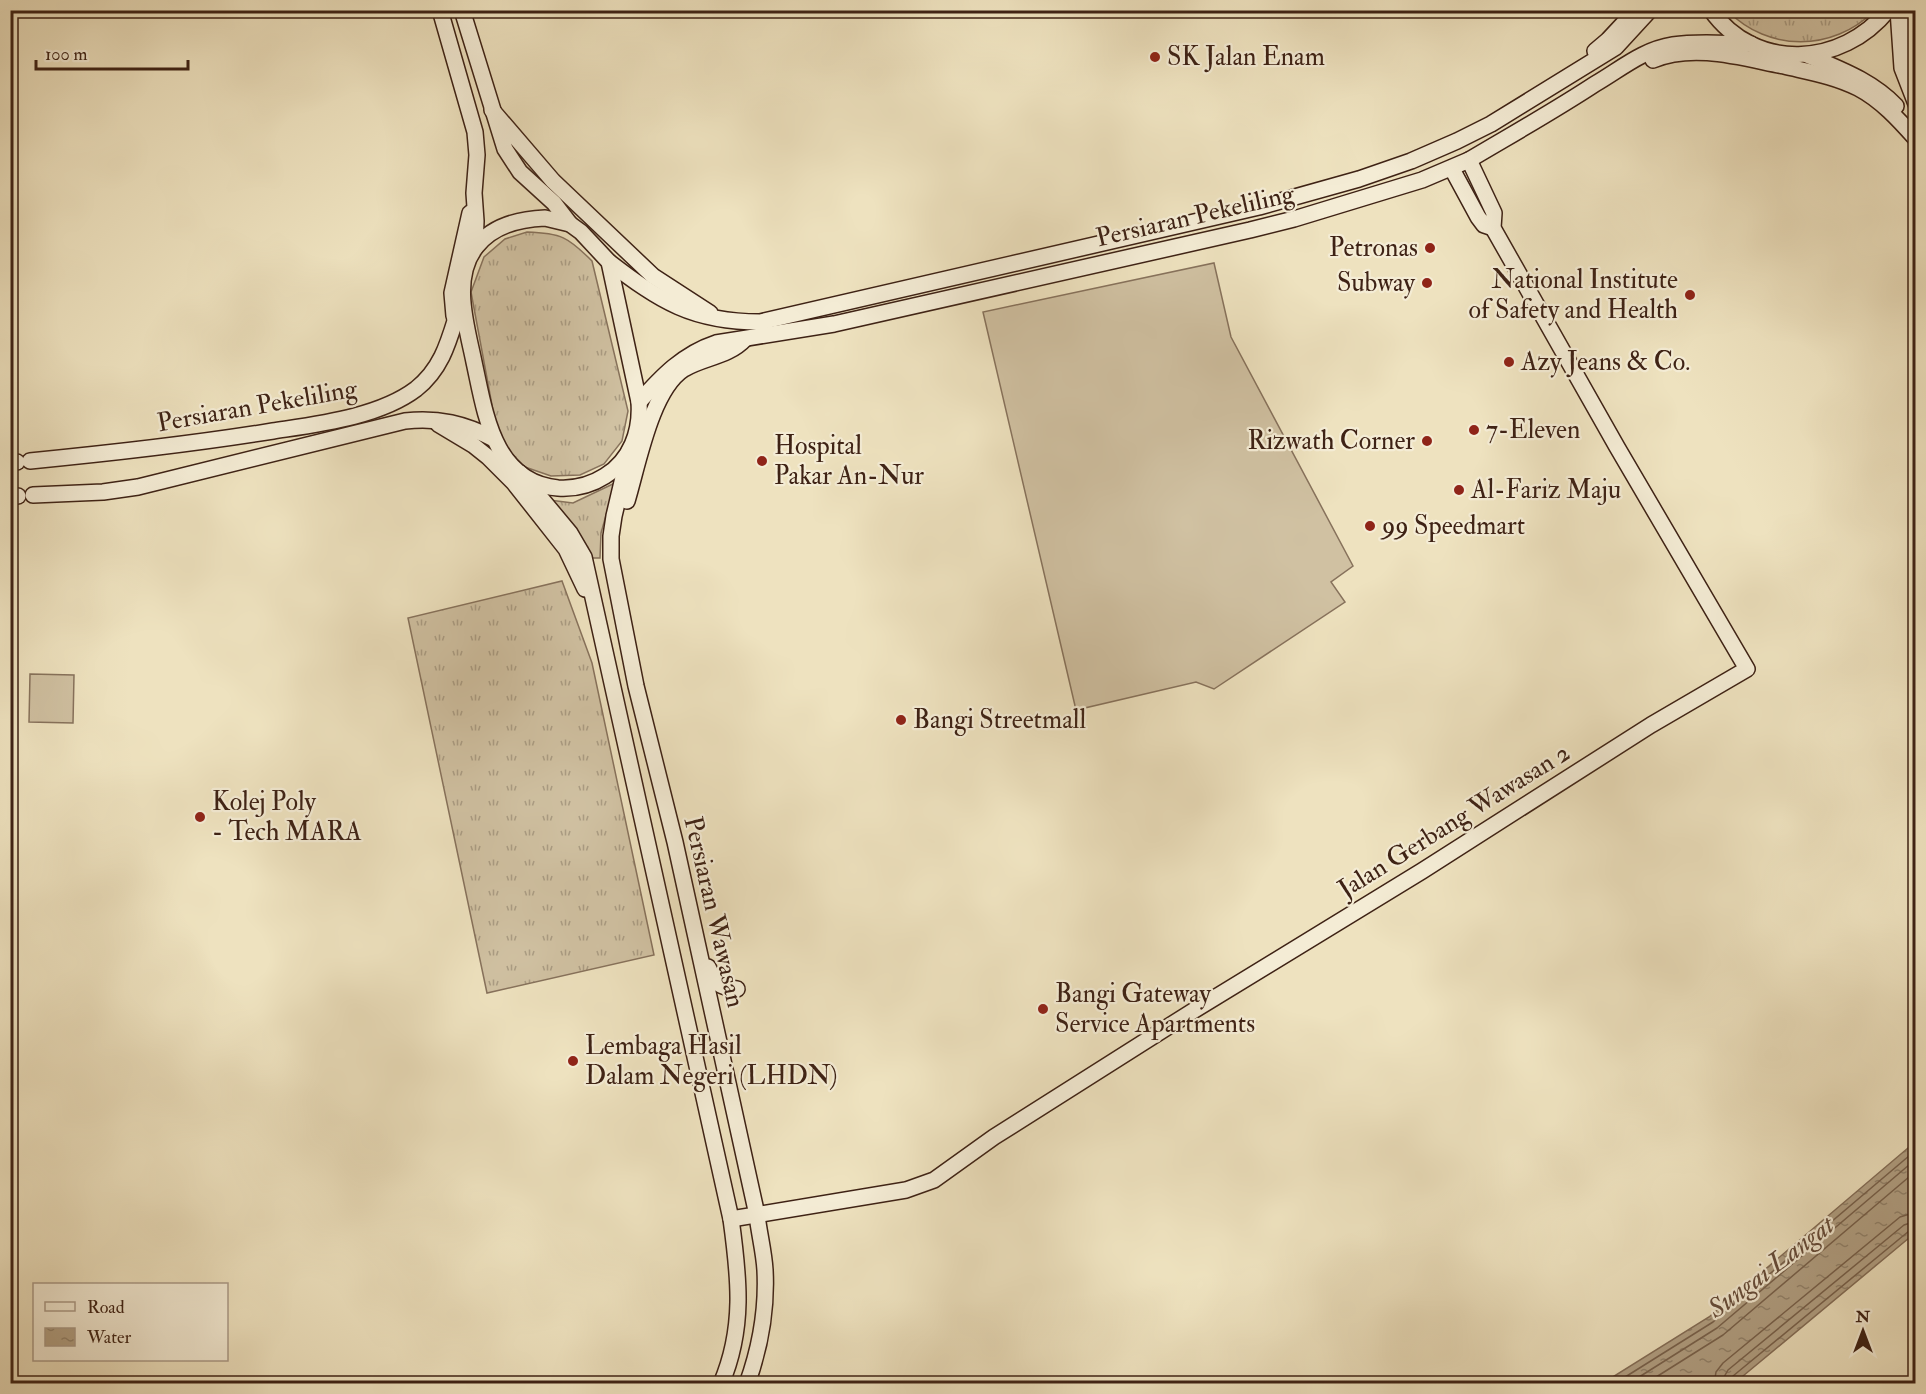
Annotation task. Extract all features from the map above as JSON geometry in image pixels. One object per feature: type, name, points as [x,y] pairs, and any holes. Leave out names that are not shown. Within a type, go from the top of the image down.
[{"type":"main road","points":[[440,10],[475,132],[477,155],[474,193],[452,293],[455,318]]},
{"type":"main road","name":"Persiaran Pekeliling","points":[[462,10],[505,149],[512,162],[530,182],[554,203],[570,224],[609,261],[664,301],[685,311],[746,322],[772,320],[1299,197],[1390,168],[1457,141],[1491,124],[1616,47],[1650,10]]},
{"type":"main road","points":[[1548,89],[1608,40],[1636,10]]},
{"type":"main road","points":[[1710,10],[1732,33],[1751,45],[1778,53],[1807,55],[1826,52],[1860,37],[1875,26],[1888,10]]},
{"type":"main road","points":[[1898,10],[1902,68],[1916,104]]},
{"type":"main road","points":[[1911,10],[1909,48],[1916,81]]},
{"type":"main road","name":"Persiaran Pekeliling","points":[[639,402],[661,377],[687,356],[716,343],[845,321],[1294,219],[1452,169],[1597,83],[1631,59],[1650,51],[1671,45],[1704,43],[1751,45]]},
{"type":"main road","points":[[1597,83],[1659,58],[1710,53],[1735,56],[1830,76],[1859,88],[1884,106],[1916,139]]},
{"type":"main road","points":[[1807,55],[1863,79],[1880,90],[1916,129]]},
{"type":"main road","points":[[492,110],[553,181],[653,276],[720,319]]},
{"type":"main road","name":"Jalan Gerbang Wawasan 2","points":[[731,1219],[906,1190],[934,1179],[994,1137],[1193,1011],[1422,871],[1651,725],[1747,669],[1493,228],[1494,213],[1469,160]]},
{"type":"main road","name":"Jalan Gerbang Wawasan 2","points":[[1452,169],[1478,217],[1484,225],[1493,228]]},
{"type":"main road","points":[[474,193],[475,248]]},
{"type":"main road","points":[[463,295],[465,274],[475,248],[484,237],[513,223],[528,219],[544,218],[570,224]]},
{"type":"main road","name":"Persiaran Wawasan","points":[[609,261],[639,402],[639,425],[629,452],[614,516],[611,559],[636,686],[675,842],[757,1215],[765,1270],[764,1311],[757,1353],[747,1383]]},
{"type":"main road","name":"Persiaran Pekeliling","points":[[19,462],[190,444],[303,426],[366,412],[403,398],[438,366],[463,295]]},
{"type":"main road","name":"Persiaran Wawasan","points":[[463,295],[466,324],[487,424],[507,460],[570,533],[581,550],[596,611],[731,1219],[739,1278],[738,1322],[728,1367],[721,1383]]},
{"type":"main road","points":[[611,559],[649,427],[663,392],[672,379],[683,370],[728,353],[745,339]]},
{"type":"main road","points":[[427,419],[472,445],[488,457],[514,483],[567,549],[596,611]]},
{"type":"main road","name":"Persiaran Pekeliling","points":[[20,496],[87,494],[138,488],[405,421],[427,419],[456,423],[494,439]]},
{"type":"main road","points":[[520,473],[541,484],[573,488],[599,480],[609,474],[629,452]]},
{"type":"main road","points":[[699,951],[717,984],[723,988],[737,989]]},
{"type":"main road","points":[[751,1189],[761,1203],[780,1211]]},
{"type":"main road","points":[[761,1242],[765,1224],[771,1216],[780,1211]]},
{"type":"green space","points":[[1728,11],[1874,11],[1858,24],[1840,34],[1820,40],[1801,42],[1781,40],[1762,34],[1744,24]]},
{"type":"green space","points":[[527,232],[556,235],[563,238],[576,246],[592,261],[628,411],[622,441],[604,464],[580,475],[551,476],[525,467],[508,450],[497,432],[471,292],[484,257],[505,239]]},
{"type":"green space","points":[[1214,263],[1231,337],[1353,566],[1331,582],[1345,602],[1214,689],[1196,682],[1076,710],[983,312]]},
{"type":"green space","points":[[615,483],[601,533],[600,558],[592,558],[581,541],[541,499],[573,503]]},
{"type":"green space","points":[[562,581],[592,663],[654,955],[487,993],[408,618]]},
{"type":"green space","points":[[30,674],[74,675],[73,723],[29,722]]},
{"type":"water","name":"Sungai Langat","points":[[1915,1142],[1915,1233],[1737,1381],[1732,1384],[1603,1383],[1709,1317]]},
{"type":"place","name":"SK Jalan Enam","points":[[1155,57]]},
{"type":"place","name":"Petronas","points":[[1430,248]]},
{"type":"place","name":"Subway","points":[[1427,283]]},
{"type":"place","name":"National Institute of Safety and Health","points":[[1690,295]]},
{"type":"place","name":"Azy Jeans & Co.","points":[[1509,362]]},
{"type":"place","name":"7-Eleven","points":[[1474,430]]},
{"type":"place","name":"Rizwath Corner","points":[[1427,441]]},
{"type":"place","name":"Hospital Pakar An-Nur","points":[[762,461]]},
{"type":"place","name":"Al-Fariz Maju","points":[[1459,490]]},
{"type":"place","name":"99 Speedmart","points":[[1370,526]]},
{"type":"place","name":"Bangi Streetmall","points":[[901,720]]},
{"type":"place","name":"Kolej Poly - Tech MARA","points":[[200,817]]},
{"type":"place","name":"Bangi Gateway Service Apartments","points":[[1043,1009]]},
{"type":"place","name":"Lembaga Hasil Dalam Negeri (LHDN)","points":[[573,1061]]}]
